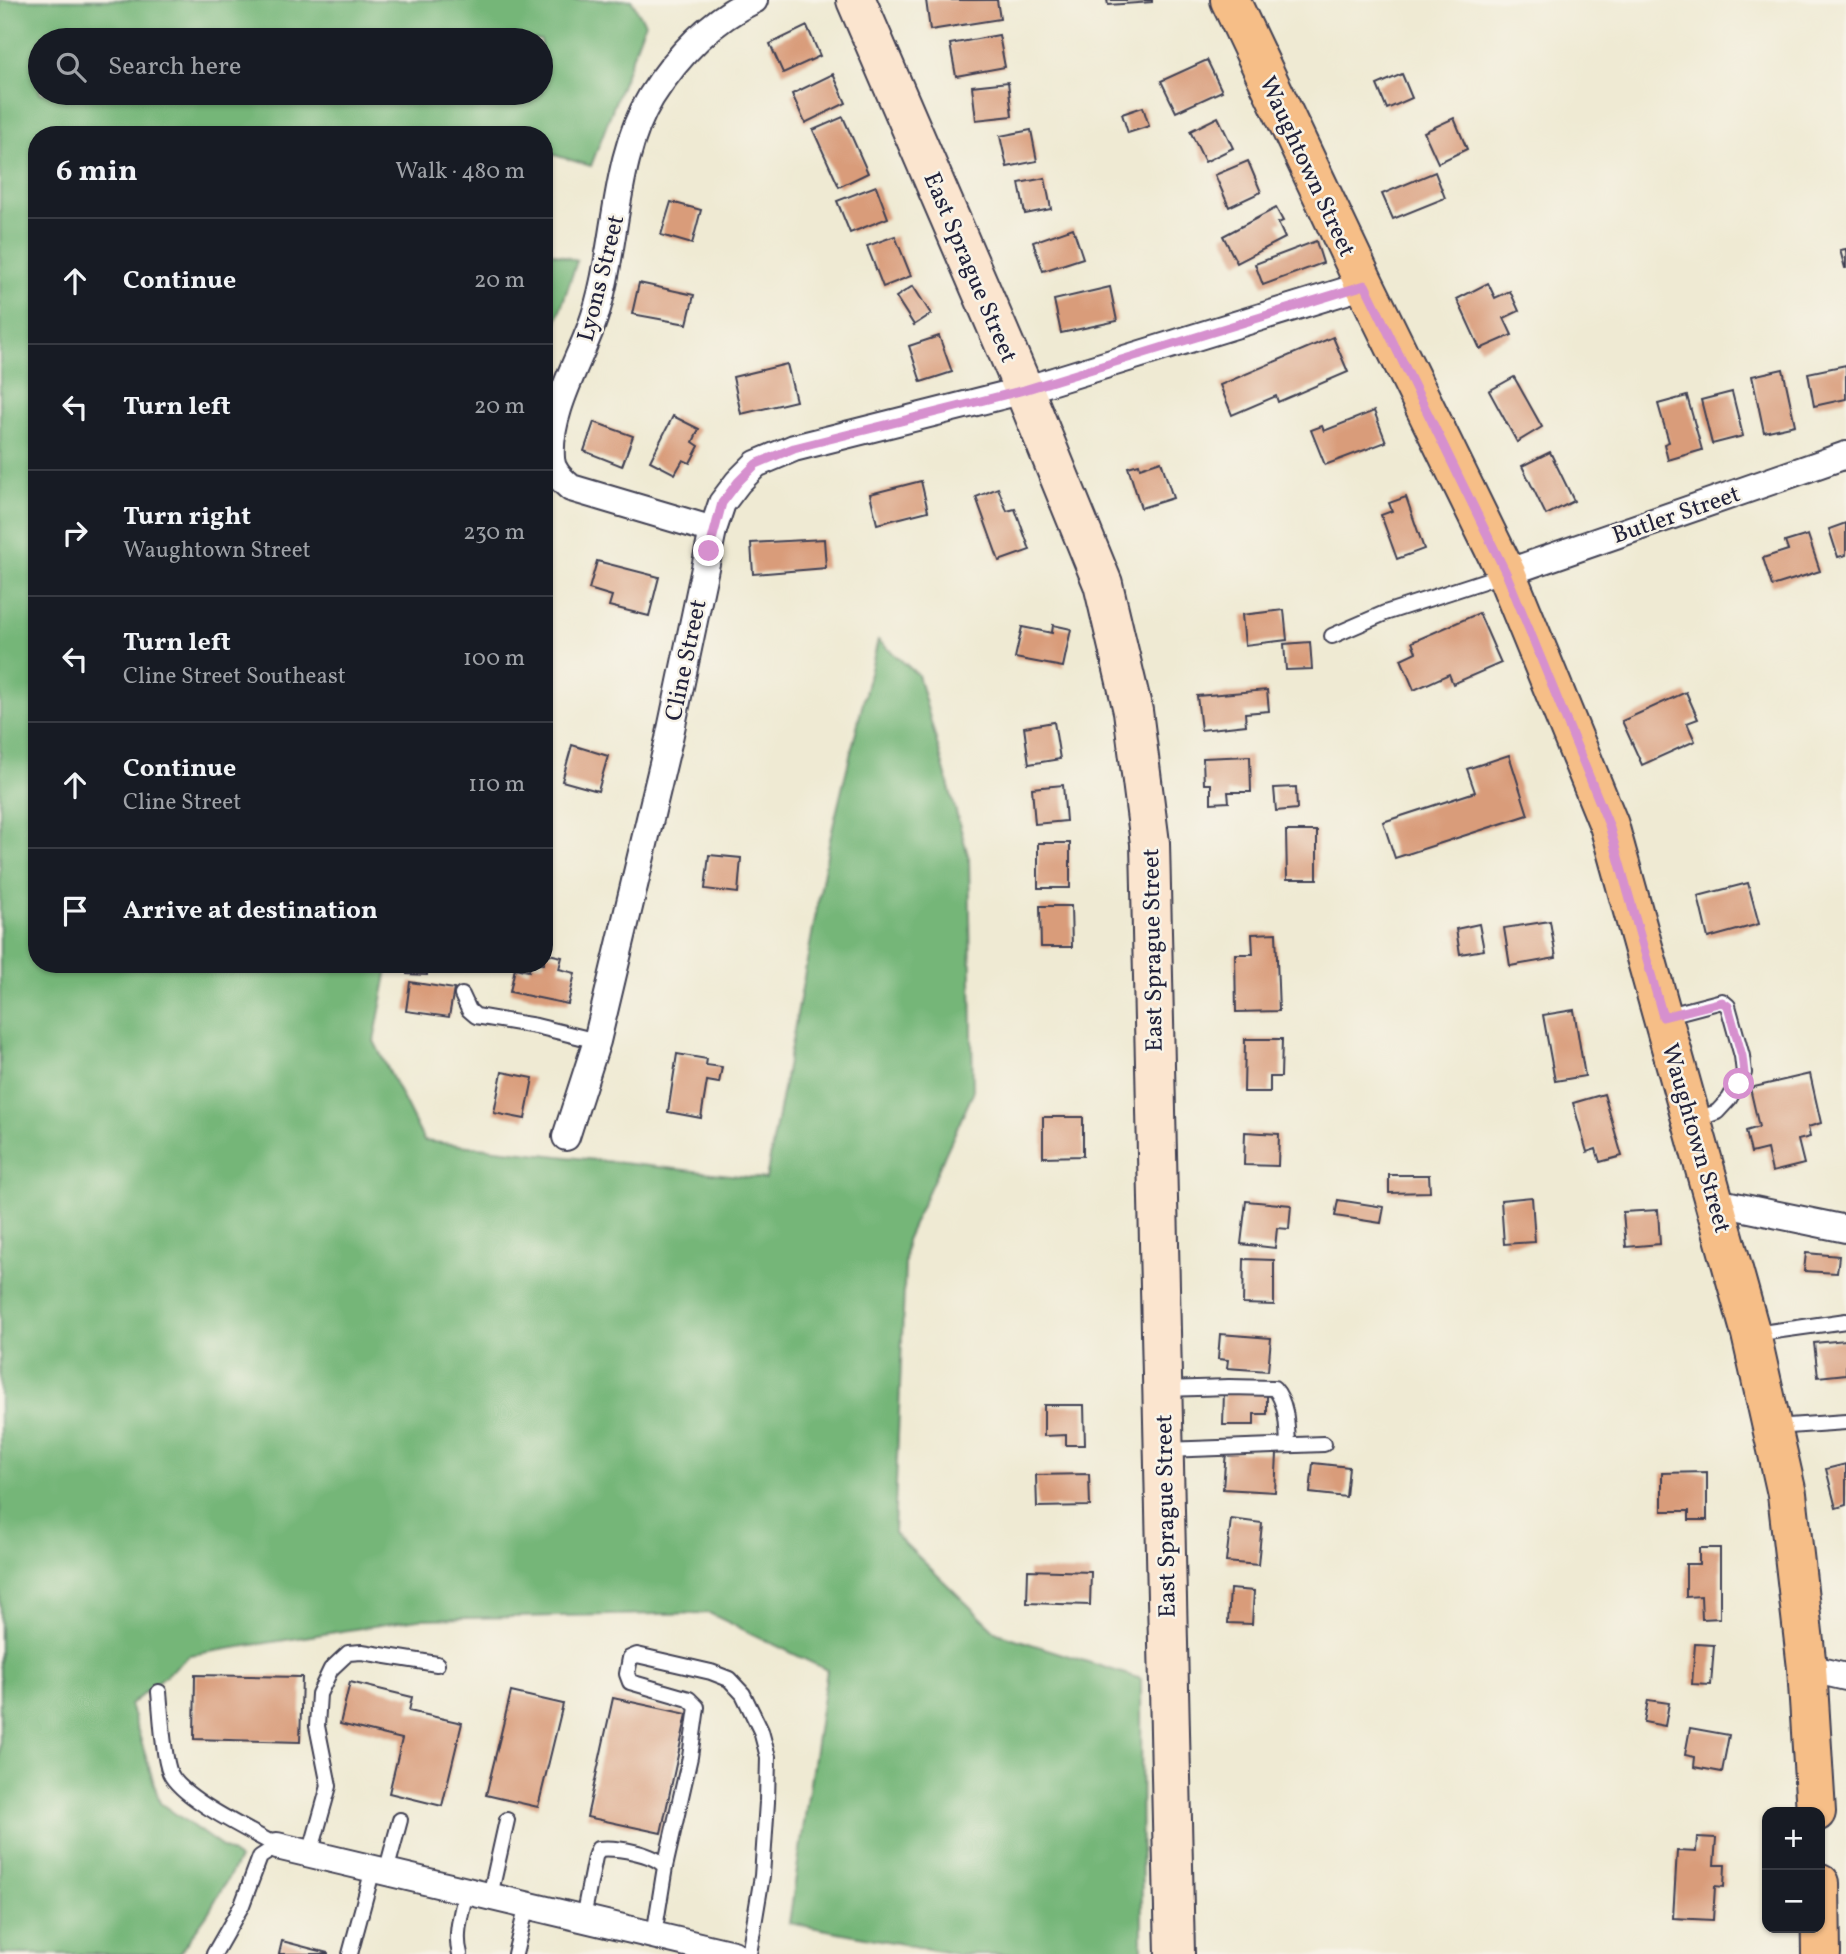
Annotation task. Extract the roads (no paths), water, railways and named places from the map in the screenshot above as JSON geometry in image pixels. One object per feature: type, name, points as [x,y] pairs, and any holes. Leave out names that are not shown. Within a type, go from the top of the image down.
[{"type":"main road","name":"Waughtown Street","points":[[1230,0],[1506,573],[1609,825],[1716,1202],[1751,1334],[1787,1494],[1807,1668],[1816,1807]]},
{"type":"main road","points":[[1821,1933],[1821,1954]]},
{"type":"street","name":"Lyons Street","points":[[553,424],[592,324],[608,264],[627,156],[638,123],[651,98],[695,40],[714,24],[754,0]]},
{"type":"street","name":"East Sprague Street","points":[[856,0],[1024,390],[1103,584],[1133,711],[1150,843],[1175,1954]]},
{"type":"street","name":"Cline Street","points":[[566,1137],[597,1041],[669,739],[713,530],[722,503],[738,482],[756,464],[794,448],[1024,390],[1365,285]]},
{"type":"street","name":"Butler Street","points":[[1506,573],[1846,455]]},
{"type":"street","name":"Lyons Street","points":[[553,467],[558,477],[571,488],[713,530]]},
{"type":"street","points":[[1716,1202],[1846,1229]]},
{"type":"street","points":[[1807,1668],[1846,1676]]},
{"type":"street","points":[[277,1846],[733,1954]]},
{"type":"lane","points":[[1332,636],[1385,613],[1506,573]]},
{"type":"lane","points":[[462,995],[469,1010],[476,1016],[536,1026],[597,1041]]},
{"type":"lane","points":[[1663,1017],[1722,1002],[1728,1006],[1744,1073],[1729,1099],[1717,1112],[1693,1121]]},
{"type":"lane","points":[[1751,1334],[1846,1321]]},
{"type":"lane","points":[[1162,1390],[1274,1388],[1281,1395],[1288,1444]]},
{"type":"lane","points":[[1772,1427],[1846,1422]]},
{"type":"lane","points":[[1164,1450],[1324,1444]]},
{"type":"lane","points":[[310,1854],[329,1786],[317,1726],[319,1694],[331,1669],[348,1653],[362,1652],[437,1664]]},
{"type":"lane","points":[[654,1935],[665,1867],[690,1757],[697,1707],[688,1699],[629,1682],[627,1674],[630,1658],[637,1655],[729,1679],[743,1694],[761,1731],[768,1757],[767,1802],[762,1876],[749,1954]]},
{"type":"lane","points":[[159,1692],[170,1774],[187,1793],[277,1846],[260,1857],[242,1905],[214,1954]]},
{"type":"lane","points":[[350,1954],[379,1870],[400,1820]]},
{"type":"lane","points":[[460,1954],[457,1945],[458,1932],[478,1894],[507,1820]]},
{"type":"lane","points":[[583,1918],[598,1849],[612,1847],[652,1857],[660,1860],[665,1867]]},
{"type":"lane","points":[[515,1954],[527,1905]]}]
